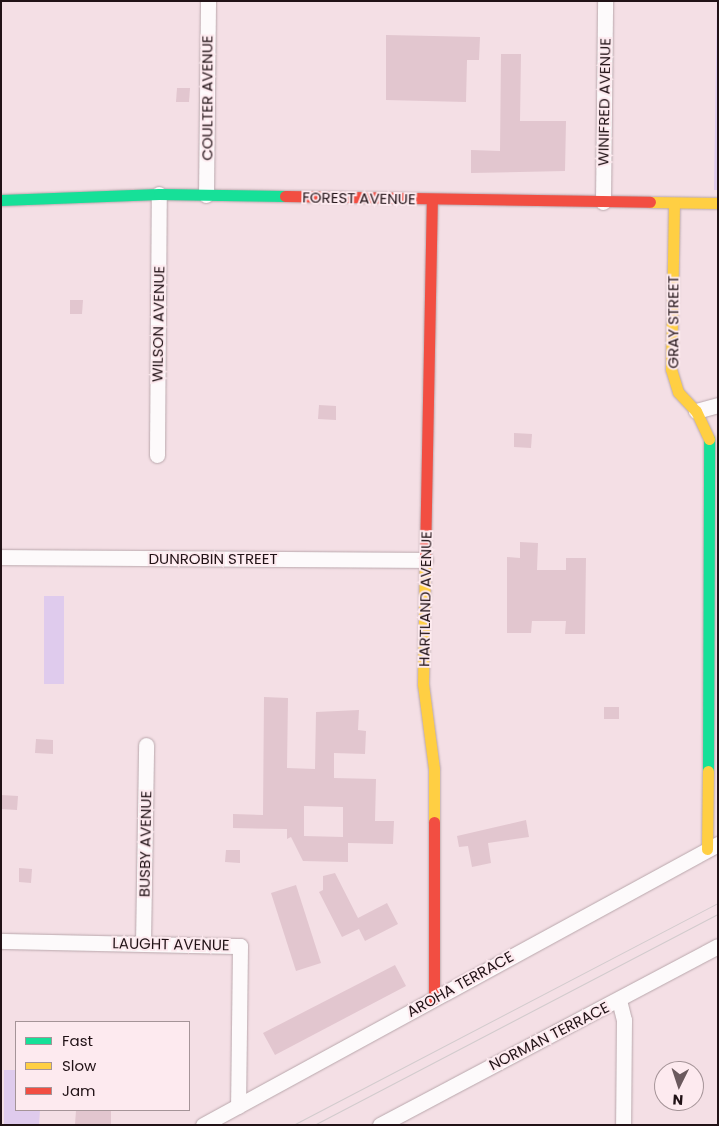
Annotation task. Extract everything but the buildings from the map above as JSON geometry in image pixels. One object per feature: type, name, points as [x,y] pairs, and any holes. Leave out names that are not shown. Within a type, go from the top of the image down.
[{"type":"street","name":"COULTER AVENUE","points":[[206,195],[208,1]]},
{"type":"street","name":"WINIFRED AVENUE","points":[[603,202],[605,1]]},
{"type":"street","name":"FOREST AVENUE","points":[[1,200],[159,194],[718,203]]},
{"type":"street","name":"WILSON AVENUE","points":[[156,455],[159,194]]},
{"type":"street","name":"HARTLAND AVENUE","points":[[432,199],[423,684],[434,769],[434,999]]},
{"type":"street","name":"GRAY STREET","points":[[674,203],[671,369],[678,392],[696,411],[707,430],[711,450],[714,629],[712,846]]},
{"type":"street","points":[[696,411],[718,406]]},
{"type":"street","name":"DUNROBIN STREET","points":[[1,557],[426,560]]},
{"type":"street","name":"BUSBY AVENUE","points":[[143,944],[146,744]]},
{"type":"street","name":"AROHA TERRACE","points":[[203,1125],[712,846]]},
{"type":"street","name":"LAUGHT AVENUE","points":[[1,942],[240,946],[238,1106]]},
{"type":"street","name":"NORMAN TERRACE","points":[[380,1125],[718,946]]},
{"type":"street","points":[[619,1000],[624,1020],[624,1125]]},
{"type":"shaded area","points":[[717,1],[718,190],[714,190]]},
{"type":"shaded area","points":[[44,596],[64,596],[64,684],[44,684]]},
{"type":"shaded area","points":[[4,1070],[15,1070],[15,1111],[40,1111],[39,1125],[4,1125]]},
{"type":"tram line","points":[[293,1125],[718,903]]},
{"type":"tram line","points":[[314,1125],[718,914]]},
{"type":"traffic: fast","points":[[1,200],[159,194],[285,196]]},
{"type":"traffic: fast","points":[[708,771],[709,439]]},
{"type":"traffic: slow","points":[[650,202],[718,203]]},
{"type":"traffic: slow","points":[[674,203],[671,369],[678,392],[696,411],[709,439]]},
{"type":"traffic: slow","points":[[425,557],[423,684],[434,769],[434,822]]},
{"type":"traffic: slow","points":[[707,849],[708,771]]},
{"type":"traffic: jam","points":[[285,196],[650,202]]},
{"type":"traffic: jam","points":[[425,557],[432,199]]},
{"type":"traffic: jam","points":[[434,822],[434,999]]}]
